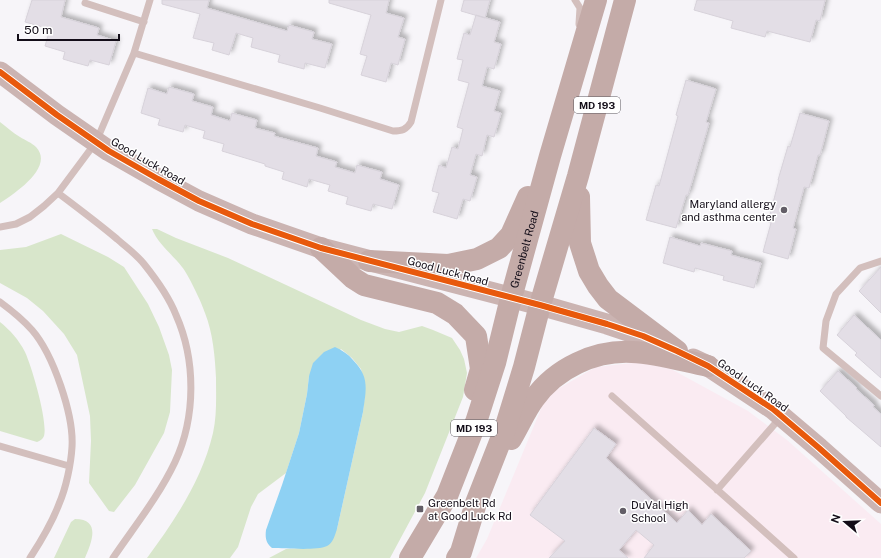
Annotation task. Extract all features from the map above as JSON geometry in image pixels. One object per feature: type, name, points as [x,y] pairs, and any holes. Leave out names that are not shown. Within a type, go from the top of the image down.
[{"type":"main road","name":"Greenbelt Road","points":[[413,554],[447,496],[476,422],[495,364],[511,298],[575,58],[596,0]]},
{"type":"main road","name":"MD 193","points":[[462,556],[476,503],[505,429],[524,367],[578,176],[625,0]]},
{"type":"main road","points":[[369,261],[448,265],[477,259],[499,248],[511,235],[526,201],[575,58]]},
{"type":"main road","name":"Good Luck Road","points":[[0,72],[96,142],[158,179],[199,201],[252,224],[321,248],[607,324],[643,336],[708,366],[781,416],[881,503]]},
{"type":"main road","points":[[578,176],[580,243],[589,271],[608,299],[677,351]]},
{"type":"main road","points":[[321,248],[353,278],[364,285],[437,303],[455,314],[476,336],[481,369],[471,405],[464,426],[424,522],[413,554]]},
{"type":"main road","points":[[476,503],[534,399],[548,383],[571,366],[585,360],[614,353],[631,352],[647,353],[708,366]]},
{"type":"lane","points":[[0,228],[16,224],[30,217],[58,193],[96,142],[134,53],[150,0]]},
{"type":"lane","points":[[134,53],[393,131],[400,131],[406,129],[410,122],[441,0]]},
{"type":"lane","points":[[574,0],[580,8],[580,19],[576,34]]},
{"type":"lane","points":[[85,3],[144,22]]},
{"type":"lane","points":[[58,193],[95,221],[136,255],[144,264],[159,284],[176,314],[185,339],[189,360],[191,392],[189,413],[186,432],[175,461],[156,496],[113,558]]},
{"type":"lane","points":[[881,261],[860,268],[836,294],[826,321],[823,348],[881,396]]},
{"type":"lane","points":[[0,302],[33,331],[48,356],[60,382],[67,407],[71,431],[72,447],[69,466],[59,504],[30,558]]},
{"type":"lane","points":[[612,396],[794,558]]},
{"type":"lane","points":[[717,490],[781,416]]},
{"type":"lane","points":[[0,446],[69,466]]},
{"type":"shaded area","points":[[641,362],[671,369],[748,411],[787,440],[881,524],[881,558],[476,558],[487,539],[543,404],[556,390],[596,367]]},
{"type":"green space","points":[[0,122],[36,147],[40,155],[40,163],[37,171],[23,187],[0,203]]},
{"type":"green space","points":[[152,229],[157,229],[228,258],[361,320],[385,329],[399,332],[422,326],[452,338],[464,359],[467,373],[463,397],[425,493],[390,558],[269,558],[286,549],[319,547],[337,529],[363,412],[365,393],[361,369],[352,358],[341,349],[309,376],[299,433],[286,473],[258,494],[251,507],[238,547],[230,558],[147,558],[168,529],[195,483],[202,467],[213,433],[216,399],[216,370],[208,321],[195,289],[185,271],[161,244]]},
{"type":"green space","points":[[61,234],[108,257],[124,267],[148,304],[159,327],[169,355],[172,370],[170,412],[164,433],[135,485],[114,512],[109,511],[89,483],[91,441],[90,416],[77,355],[64,334],[43,311],[27,298],[0,283],[0,250],[26,247]]},
{"type":"green space","points":[[0,322],[11,332],[25,352],[39,394],[45,429],[44,437],[37,442],[0,431]]},
{"type":"green space","points":[[75,519],[83,520],[89,523],[91,527],[92,539],[85,558],[54,558],[71,522]]},
{"type":"water","points":[[335,347],[347,354],[358,366],[362,372],[366,384],[366,390],[363,412],[334,539],[327,546],[322,548],[272,548],[266,540],[266,530],[299,433],[309,376],[313,363],[324,352]]},
{"type":"building","points":[[32,0],[65,0],[61,17],[99,28],[97,35],[116,41],[109,65],[90,60],[88,66],[73,62],[63,59],[65,52],[45,46],[50,29],[25,22]]},
{"type":"building","points":[[162,0],[209,0],[207,8],[287,31],[289,25],[314,32],[312,39],[332,44],[325,68],[305,63],[304,69],[278,62],[280,55],[251,47],[253,38],[236,33],[229,55],[212,50],[214,43],[193,38],[200,14],[162,4]]},
{"type":"building","points":[[329,0],[389,0],[386,13],[404,18],[398,37],[405,39],[398,65],[391,63],[386,82],[361,75],[367,56],[360,54],[371,15],[329,3]]},
{"type":"building","points":[[464,0],[490,0],[485,18],[461,11]]},
{"type":"building","points":[[697,0],[825,0],[820,21],[816,20],[810,42],[767,31],[765,37],[731,28],[733,21],[694,10]]},
{"type":"building","points":[[476,15],[500,22],[494,42],[501,44],[494,69],[487,67],[482,86],[500,91],[494,111],[501,113],[494,137],[487,135],[482,156],[476,154],[470,175],[477,177],[470,201],[463,199],[457,219],[433,212],[439,193],[432,191],[439,165],[446,168],[452,147],[458,149],[463,129],[457,127],[469,83],[458,80],[463,60],[457,59],[464,33],[470,35]]},
{"type":"building","points":[[686,80],[716,89],[706,122],[709,123],[688,195],[686,195],[676,228],[646,220],[656,185],[659,186]]},
{"type":"building","points":[[169,87],[194,94],[192,101],[213,107],[211,115],[230,121],[232,113],[257,120],[255,128],[275,133],[274,136],[318,148],[316,156],[337,162],[335,167],[355,173],[357,165],[382,172],[380,179],[399,185],[392,209],[373,204],[371,211],[346,204],[348,197],[328,191],[330,185],[309,179],[307,187],[282,179],[284,172],[265,166],[265,164],[222,151],[224,144],[203,138],[205,131],[185,125],[183,132],[158,125],[160,119],[141,113],[148,88],[167,94]]},
{"type":"building","points":[[800,113],[829,121],[809,188],[804,187],[793,228],[796,229],[788,259],[763,252],[771,223],[768,222],[778,180]]},
{"type":"building","points":[[670,237],[700,246],[701,243],[732,251],[731,255],[761,263],[754,288],[723,280],[724,276],[695,268],[694,272],[663,263]]},
{"type":"building","points":[[881,267],[881,313],[859,291]]},
{"type":"building","points":[[854,315],[881,340],[881,378],[855,355],[857,353],[837,335]]},
{"type":"building","points":[[838,371],[874,405],[873,407],[881,414],[881,447],[846,417],[820,391]]},
{"type":"building","name":"DuVal High School","points":[[594,428],[616,444],[606,458],[677,523],[688,510],[702,525],[711,514],[751,551],[744,558],[644,558],[654,545],[636,530],[619,550],[628,558],[549,558],[565,541],[530,515]]},
{"type":"cycle path","points":[[0,72],[57,115],[109,151],[199,201],[252,224],[321,248],[607,324],[643,336],[708,366],[773,409],[881,503]]},
{"type":"place","name":"Maryland allergy and asthma center","points":[[784,210]]},
{"type":"place","name":"Greenbelt Rd at Good Luck Rd","points":[[420,509]]},
{"type":"place","name":"DuVal High School","points":[[623,511]]}]
